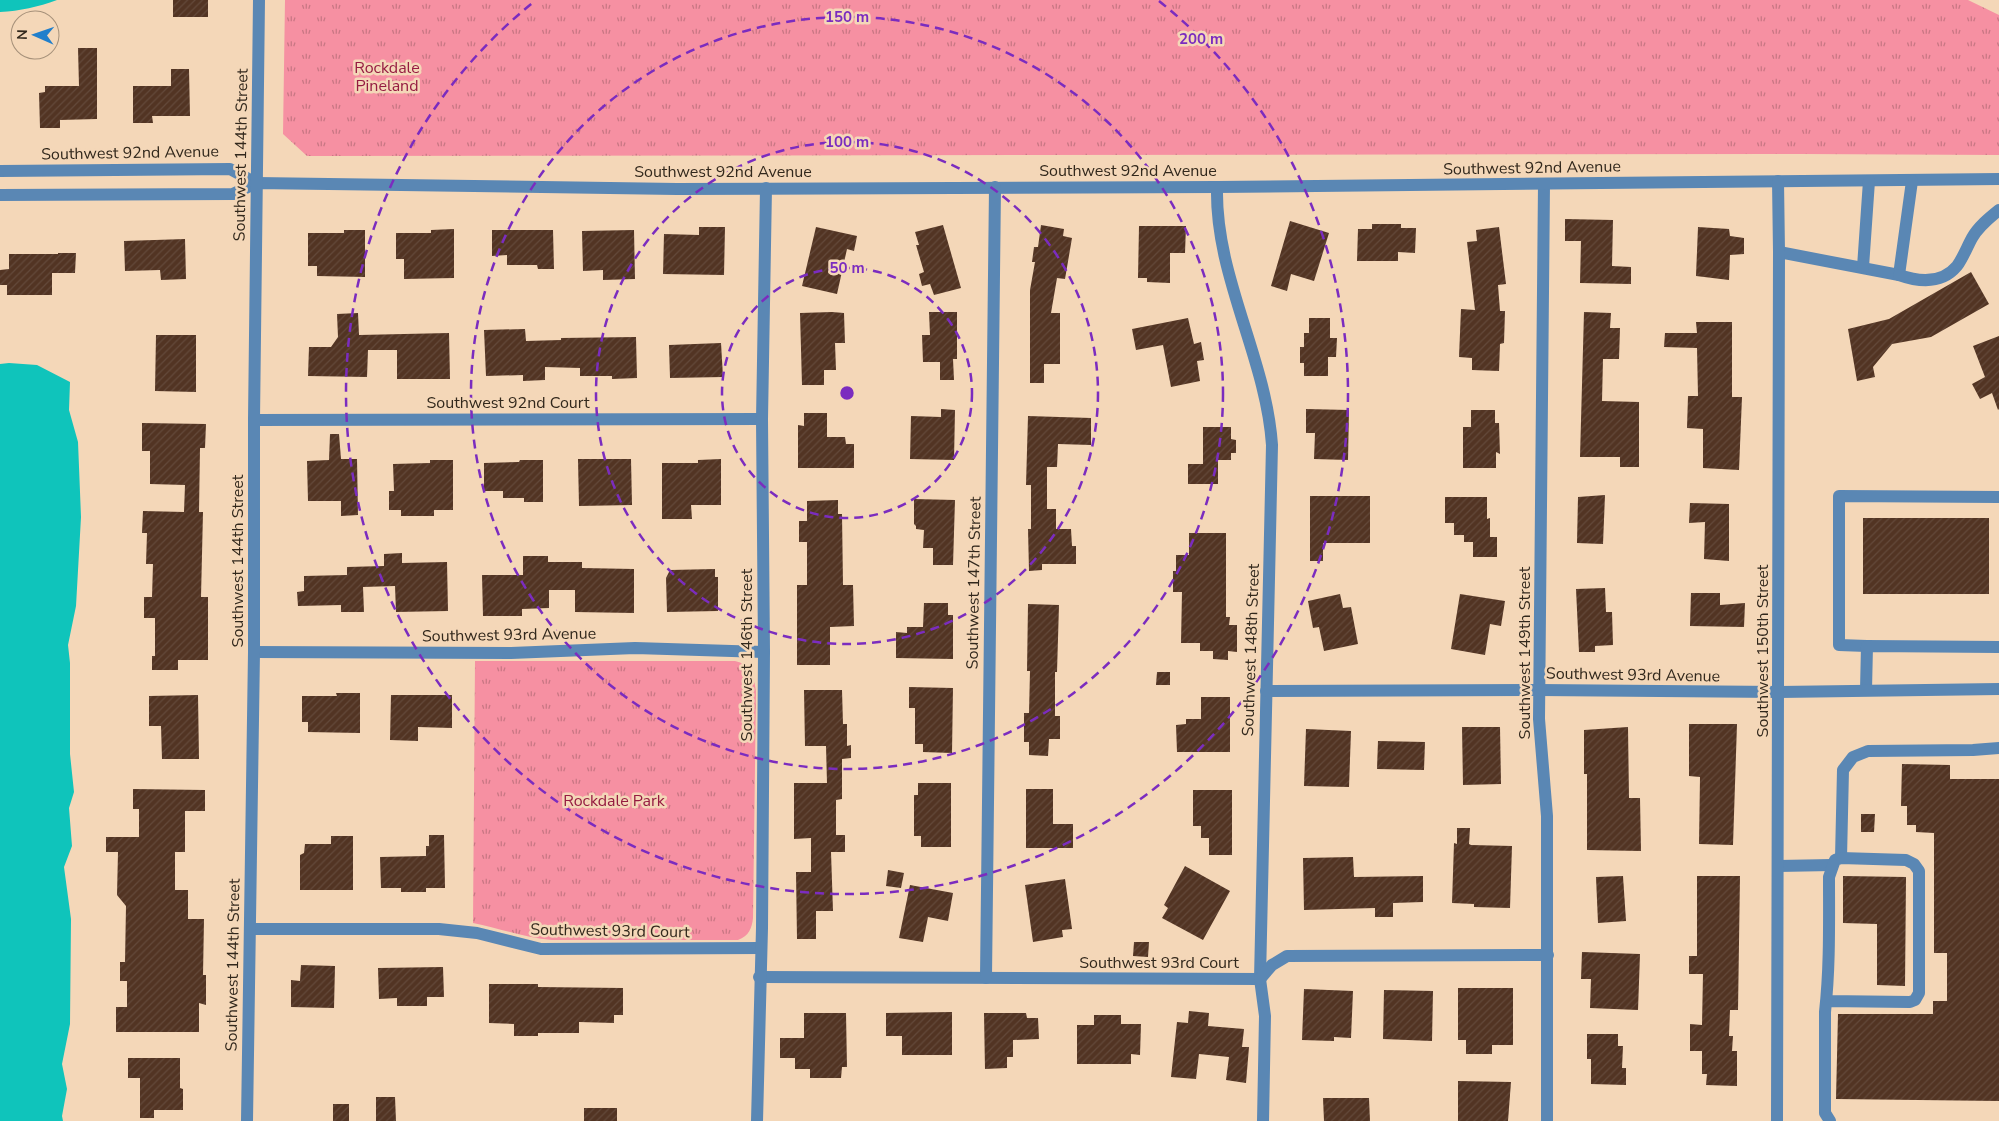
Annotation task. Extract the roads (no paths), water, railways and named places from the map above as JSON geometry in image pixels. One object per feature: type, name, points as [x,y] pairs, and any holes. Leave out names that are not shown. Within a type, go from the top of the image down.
[{"type":"street","name":"Southwest 144th Street","points":[[247,1121],[254,652],[254,420],[259,0]]},
{"type":"street","name":"Southwest 92nd Avenue","points":[[0,171],[230,169],[256,183]]},
{"type":"street","name":"Southwest 92nd Avenue","points":[[0,195],[233,194],[256,183],[677,189],[1217,187],[1999,179]]},
{"type":"street","points":[[1899,275],[1912,180]]},
{"type":"street","name":"Southwest 150th Street","points":[[1777,1121],[1779,692],[1778,181]]},
{"type":"street","points":[[1863,267],[1869,181]]},
{"type":"street","name":"Southwest 149th Street","points":[[1544,184],[1539,719],[1547,816],[1547,1121]]},
{"type":"street","name":"Southwest 147th Street","points":[[986,978],[995,187]]},
{"type":"street","name":"Southwest 148th Street","points":[[1217,187],[1216,211],[1227,265],[1263,384],[1271,427],[1272,477],[1260,979],[1265,1016],[1263,1121]]},
{"type":"street","name":"Southwest 146th Street","points":[[757,1121],[764,652],[762,419],[766,188]]},
{"type":"street","points":[[1779,252],[1923,280],[1935,280],[1957,266],[1978,229],[1999,210]]},
{"type":"street","name":"Southwest 92nd Court","points":[[254,420],[762,419]]},
{"type":"street","points":[[1999,496],[1839,496],[1839,646],[1999,646]]},
{"type":"street","points":[[1866,690],[1867,646]]},
{"type":"street","name":"Southwest 93rd Avenue","points":[[254,652],[511,653],[635,648],[764,652]]},
{"type":"street","name":"Southwest 93rd Avenue","points":[[1266,691],[1539,690],[1779,692],[1999,688]]},
{"type":"street","points":[[1830,1121],[1825,1114],[1829,877],[1836,862],[1843,770],[1853,757],[1868,751],[1999,748]]},
{"type":"street","points":[[1778,866],[1906,860],[1914,864],[1919,870],[1919,993],[1916,1000],[1910,1002],[1826,1001]]},
{"type":"street","name":"Southwest 93rd Court","points":[[250,929],[439,929],[477,934],[531,948],[551,949],[761,948]]},
{"type":"street","name":"Southwest 93rd Court","points":[[760,976],[1260,979],[1272,965],[1287,956],[1548,954]]},
{"type":"water","points":[[0,0],[57,0],[20,10],[0,12]]},
{"type":"water","points":[[0,364],[37,365],[70,382],[69,410],[78,442],[81,517],[76,606],[68,645],[70,663],[70,754],[74,792],[69,808],[72,846],[64,867],[71,919],[70,1024],[62,1064],[67,1089],[62,1116],[63,1121],[0,1121]]},
{"type":"park label","name":"Rockdale Pineland","points":[[387,77]]},
{"type":"park label","name":"Rockdale Park","points":[[614,801]]}]
